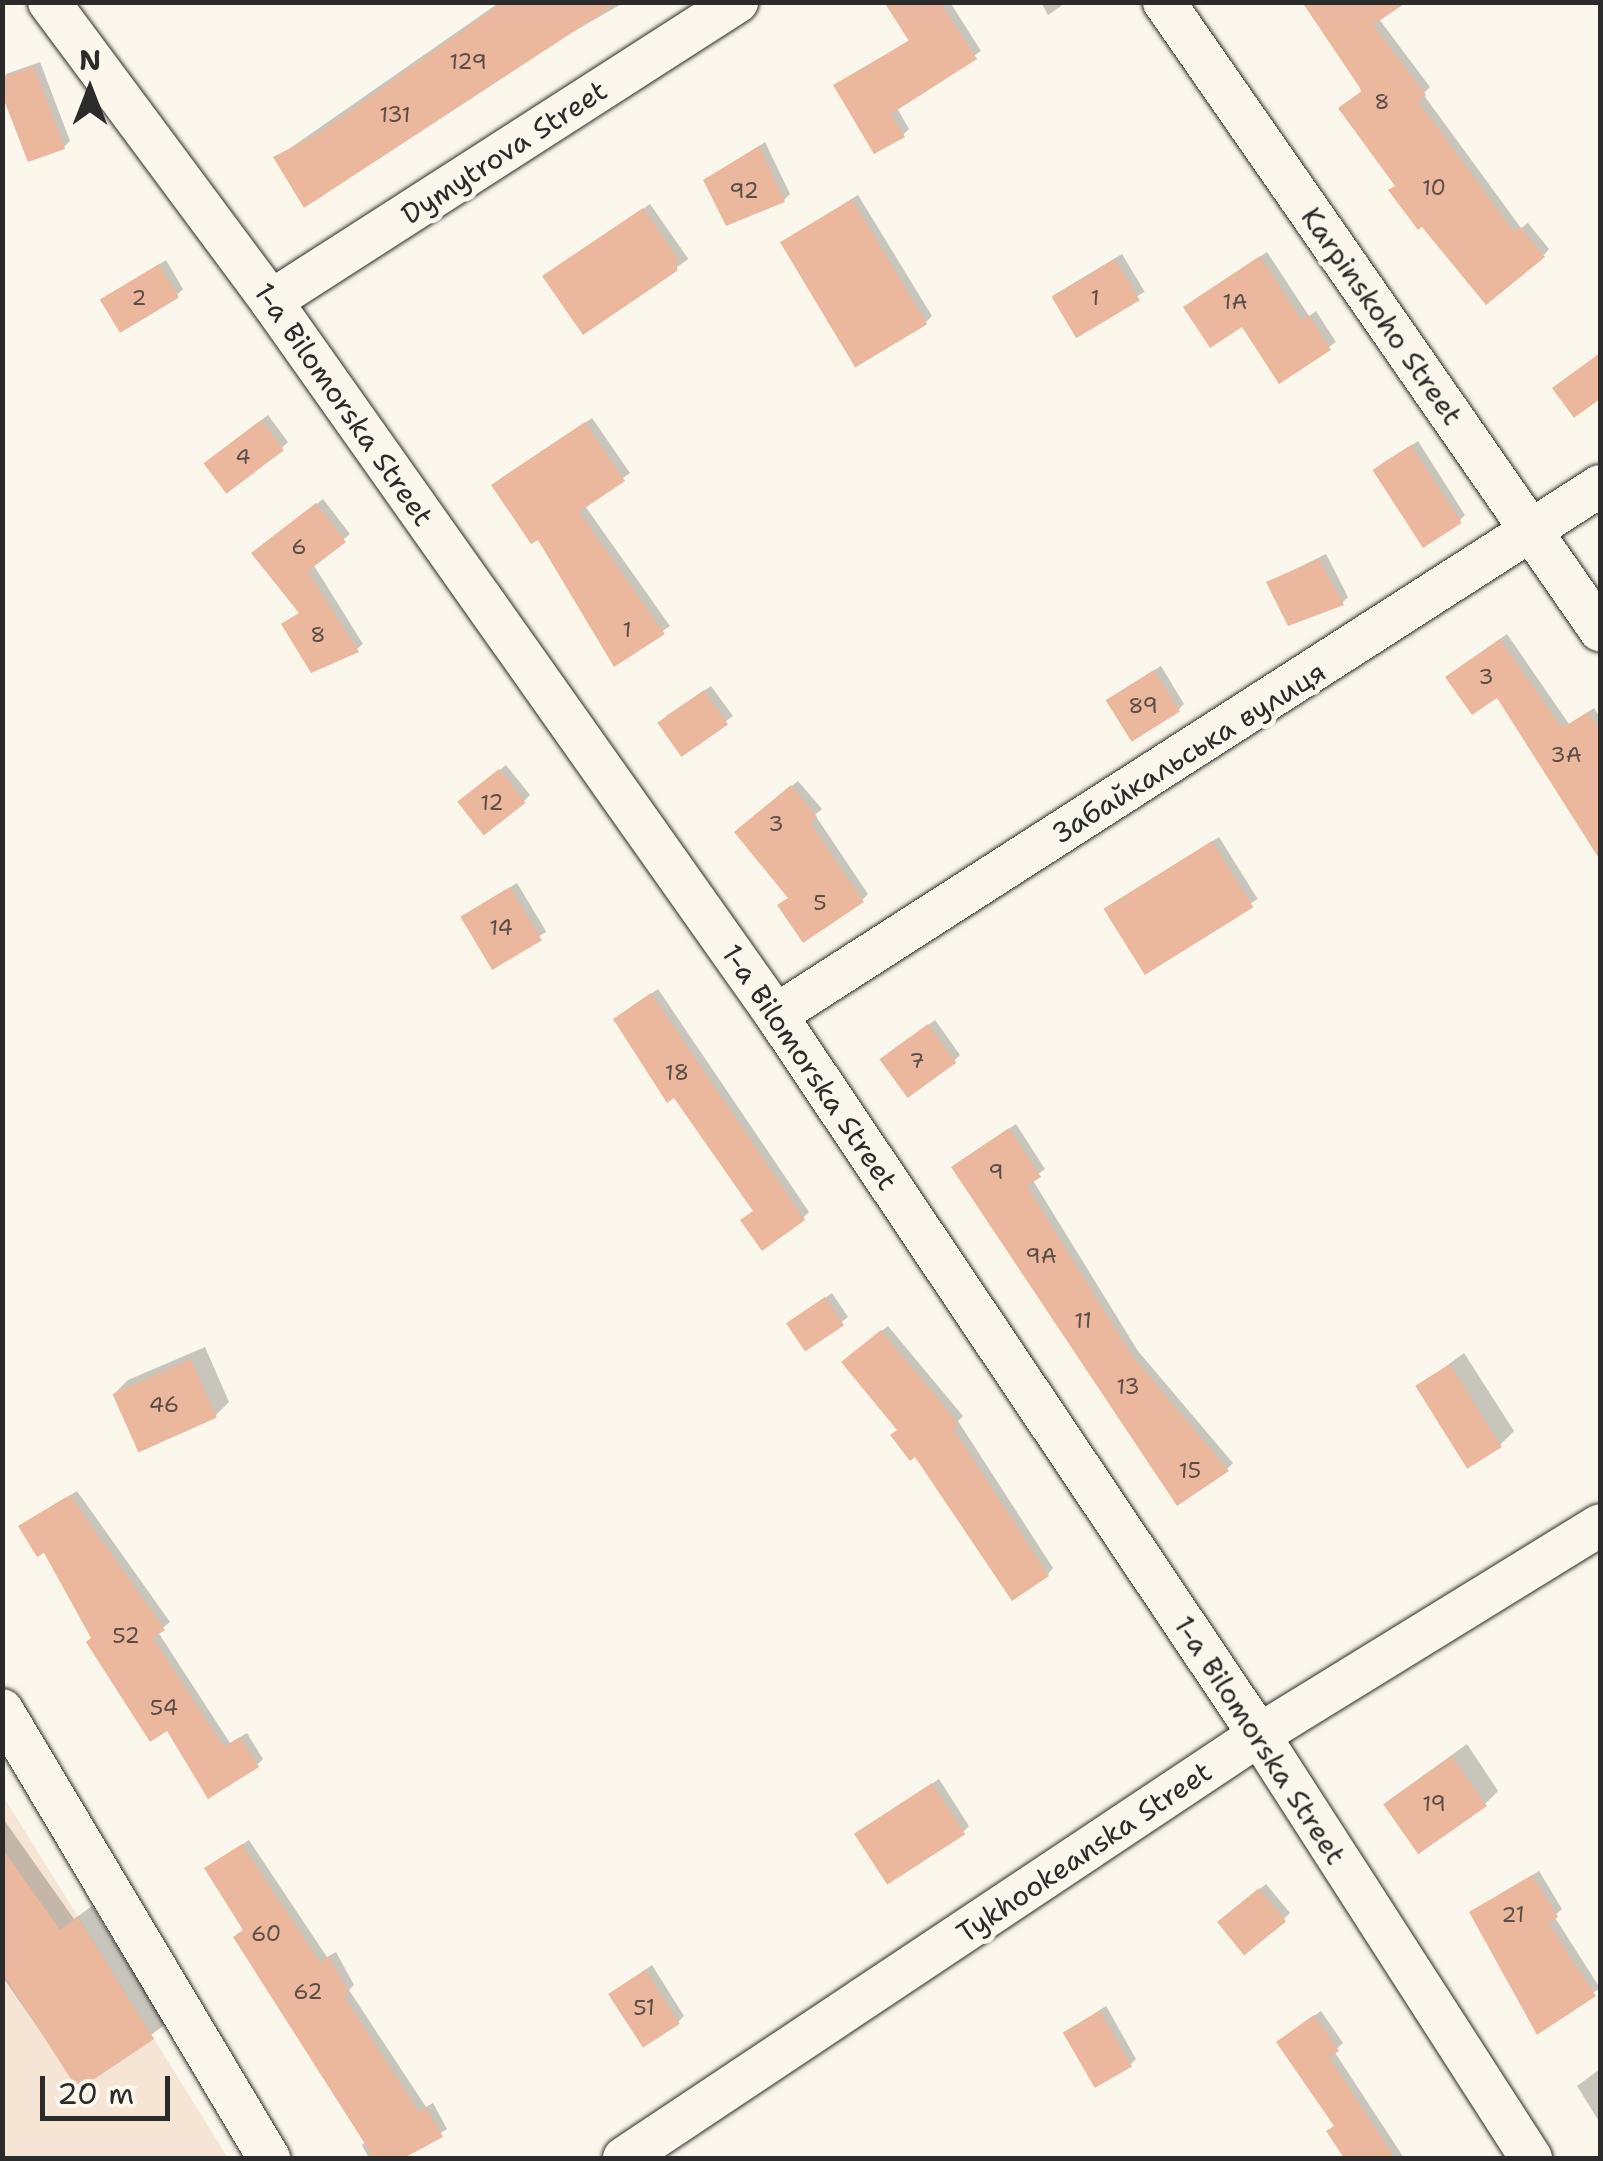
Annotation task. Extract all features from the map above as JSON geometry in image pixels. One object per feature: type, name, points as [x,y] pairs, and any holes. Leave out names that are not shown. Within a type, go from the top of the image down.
[{"type":"street","name":"1-a Bilomorska Street","points":[[49,2],[271,301],[776,1015],[1259,1736],[1531,2158]]},
{"type":"street","name":"Dymytrova Street","points":[[271,301],[738,2]]},
{"type":"street","name":"Karpinskoho Street","points":[[1164,2],[1600,630]]},
{"type":"street","name":"Забайкальська вулиця","points":[[776,1015],[1533,533],[1600,486]]},
{"type":"street","name":"Tykhookeanska Street","points":[[624,2158],[1259,1736],[1600,1525]]},
{"type":"street","points":[[2,1710],[269,2158]]},
{"type":"shaded area","points":[[3,1796],[228,2158],[3,2158]]},
{"type":"building","points":[[503,2],[619,2],[304,208],[273,157],[314,136]]},
{"type":"building","points":[[884,2],[940,2],[977,59],[891,114],[905,137],[874,154],[833,85],[909,41]]},
{"type":"building","points":[[1302,2],[1407,2],[1373,25],[1426,95],[1418,101],[1514,232],[1520,227],[1545,257],[1486,305],[1422,227],[1418,230],[1388,190],[1395,186],[1338,108],[1362,91]]},
{"type":"building","points":[[34,66],[65,149],[28,162],[2,95],[2,78]]},
{"type":"building","points":[[759,146],[785,202],[726,226],[703,180]]},
{"type":"building","points":[[852,199],[927,324],[855,367],[780,242]]},
{"type":"building","points":[[643,208],[677,257],[677,271],[583,335],[542,276]]},
{"type":"building","points":[[1260,256],[1302,320],[1309,315],[1331,350],[1279,384],[1242,327],[1210,348],[1183,307]]},
{"type":"building","points":[[1115,259],[1140,300],[1076,338],[1052,297]]},
{"type":"building","points":[[159,264],[179,297],[120,333],[100,300]]},
{"type":"building","points":[[1600,353],[1600,399],[1574,418],[1552,388]]},
{"type":"building","points":[[261,420],[284,450],[226,494],[203,463]]},
{"type":"building","points":[[585,422],[625,481],[579,512],[665,634],[614,667],[538,540],[531,544],[491,485]]},
{"type":"building","points":[[1411,445],[1462,523],[1423,548],[1372,470]]},
{"type":"building","points":[[316,503],[346,542],[308,571],[359,652],[311,673],[281,624],[299,613],[251,553]]},
{"type":"building","points":[[1319,559],[1344,605],[1288,626],[1266,582]]},
{"type":"building","points":[[1500,639],[1562,728],[1588,712],[1600,732],[1600,860],[1497,698],[1472,715],[1445,677]]},
{"type":"building","points":[[1154,670],[1180,712],[1132,742],[1106,700]]},
{"type":"building","points":[[704,690],[728,724],[681,757],[657,723]]},
{"type":"building","points":[[499,769],[525,803],[484,836],[457,802]]},
{"type":"building","points":[[791,785],[817,817],[810,823],[864,902],[803,943],[777,905],[788,898],[734,832]]},
{"type":"building","points":[[1212,841],[1253,907],[1145,975],[1103,909]]},
{"type":"building","points":[[510,887],[542,940],[492,970],[460,917]]},
{"type":"building","points":[[651,993],[805,1220],[762,1251],[740,1220],[753,1211],[674,1098],[667,1103],[613,1019]]},
{"type":"building","points":[[928,1024],[956,1063],[908,1098],[879,1059]]},
{"type":"building","points":[[1009,1128],[1041,1177],[1027,1186],[1133,1357],[1229,1471],[1177,1506],[951,1167]]},
{"type":"building","points":[[825,1297],[844,1325],[805,1351],[786,1323]]},
{"type":"building","points":[[881,1330],[959,1424],[953,1428],[1049,1576],[1012,1601],[915,1457],[910,1461],[890,1435],[897,1430],[841,1362]]},
{"type":"building","points":[[191,1359],[217,1417],[138,1452],[112,1394]]},
{"type":"building","points":[[1450,1364],[1502,1447],[1467,1469],[1415,1386]]},
{"type":"building","points":[[70,1495],[165,1630],[153,1638],[224,1747],[240,1737],[259,1767],[208,1799],[167,1731],[150,1742],[86,1642],[91,1638],[44,1553],[37,1557],[18,1526]]},
{"type":"building","points":[[1452,1756],[1487,1806],[1418,1854],[1383,1804]]},
{"type":"building","points":[[932,1783],[965,1834],[887,1885],[854,1834]]},
{"type":"building","points":[[242,1844],[320,1962],[329,1957],[349,1993],[344,1996],[419,2112],[426,2107],[443,2137],[404,2158],[374,2158],[233,1937],[243,1930],[204,1868]]},
{"type":"building","points":[[2,1848],[60,1930],[78,1917],[154,2039],[78,2090],[2,1972]]},
{"type":"building","points":[[1532,1875],[1558,1917],[1548,1923],[1596,1996],[1537,2035],[1469,1912]]},
{"type":"building","points":[[1259,1888],[1286,1921],[1244,1955],[1217,1922]]},
{"type":"building","points":[[645,1970],[680,2024],[643,2048],[608,1994]]},
{"type":"building","points":[[1100,2011],[1132,2066],[1095,2088],[1063,2032]]},
{"type":"building","points":[[1314,2015],[1339,2051],[1329,2057],[1395,2158],[1344,2158],[1326,2131],[1334,2126],[1276,2042]]}]
